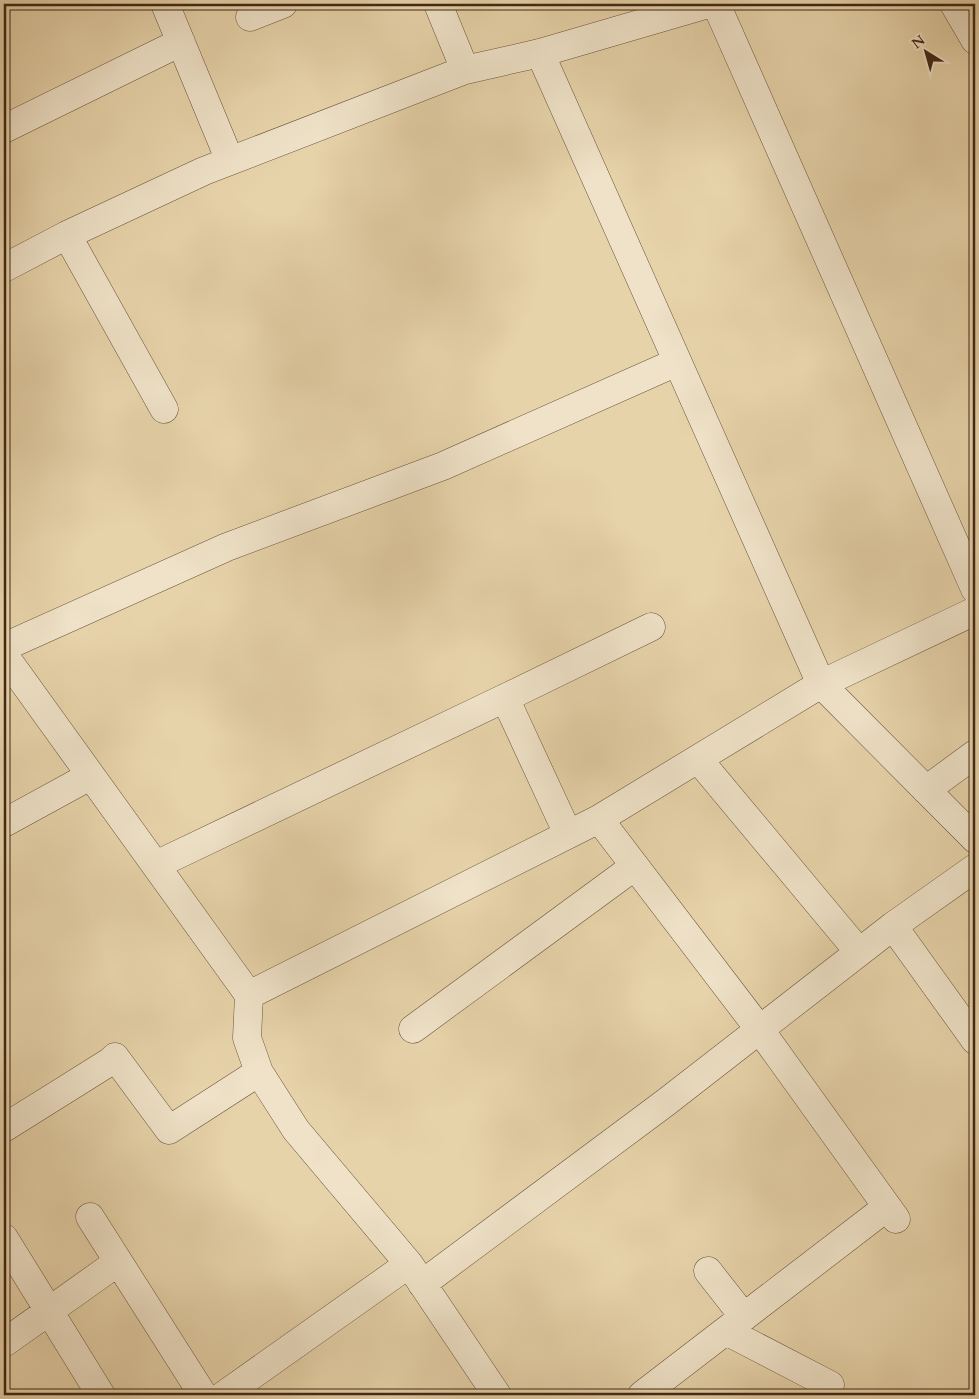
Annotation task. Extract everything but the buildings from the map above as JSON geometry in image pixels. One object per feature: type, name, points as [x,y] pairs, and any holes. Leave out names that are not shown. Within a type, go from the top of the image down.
[{"type":"street","points":[[165,4],[230,161]]},
{"type":"street","points":[[250,17],[280,4]]},
{"type":"street","points":[[438,4],[465,70]]},
{"type":"street","points":[[6,261],[67,235],[204,171],[465,70],[540,53],[708,4]]},
{"type":"street","points":[[716,4],[975,589]]},
{"type":"street","points":[[954,4],[975,40]]},
{"type":"street","points":[[4,129],[181,42]]},
{"type":"street","points":[[540,53],[821,684],[975,839]]},
{"type":"street","points":[[67,235],[164,409]]},
{"type":"street","points":[[4,646],[227,547],[443,466],[677,362]]},
{"type":"street","points":[[249,996],[599,819],[821,684],[975,611]]},
{"type":"street","points":[[156,865],[651,627]]},
{"type":"street","points":[[4,655],[249,996],[247,1038],[259,1072],[296,1130],[416,1274],[497,1395]]},
{"type":"street","points":[[505,698],[568,834]]},
{"type":"street","points":[[926,790],[975,754]]},
{"type":"street","points":[[698,759],[859,952]]},
{"type":"street","points":[[4,823],[90,776]]},
{"type":"street","points":[[599,819],[760,1030],[891,1213],[735,1324],[642,1395]]},
{"type":"street","points":[[413,1029],[634,866]]},
{"type":"street","points":[[224,1395],[416,1274],[665,1103],[892,926],[975,868]]},
{"type":"street","points":[[892,926],[975,1040]]},
{"type":"street","points":[[4,1128],[111,1062],[115,1057],[169,1130],[259,1072]]},
{"type":"street","points":[[90,1217],[202,1395]]},
{"type":"street","points":[[4,1238],[101,1395]]},
{"type":"street","points":[[4,1343],[118,1262]]},
{"type":"street","points":[[708,1271],[735,1324],[830,1385]]}]
